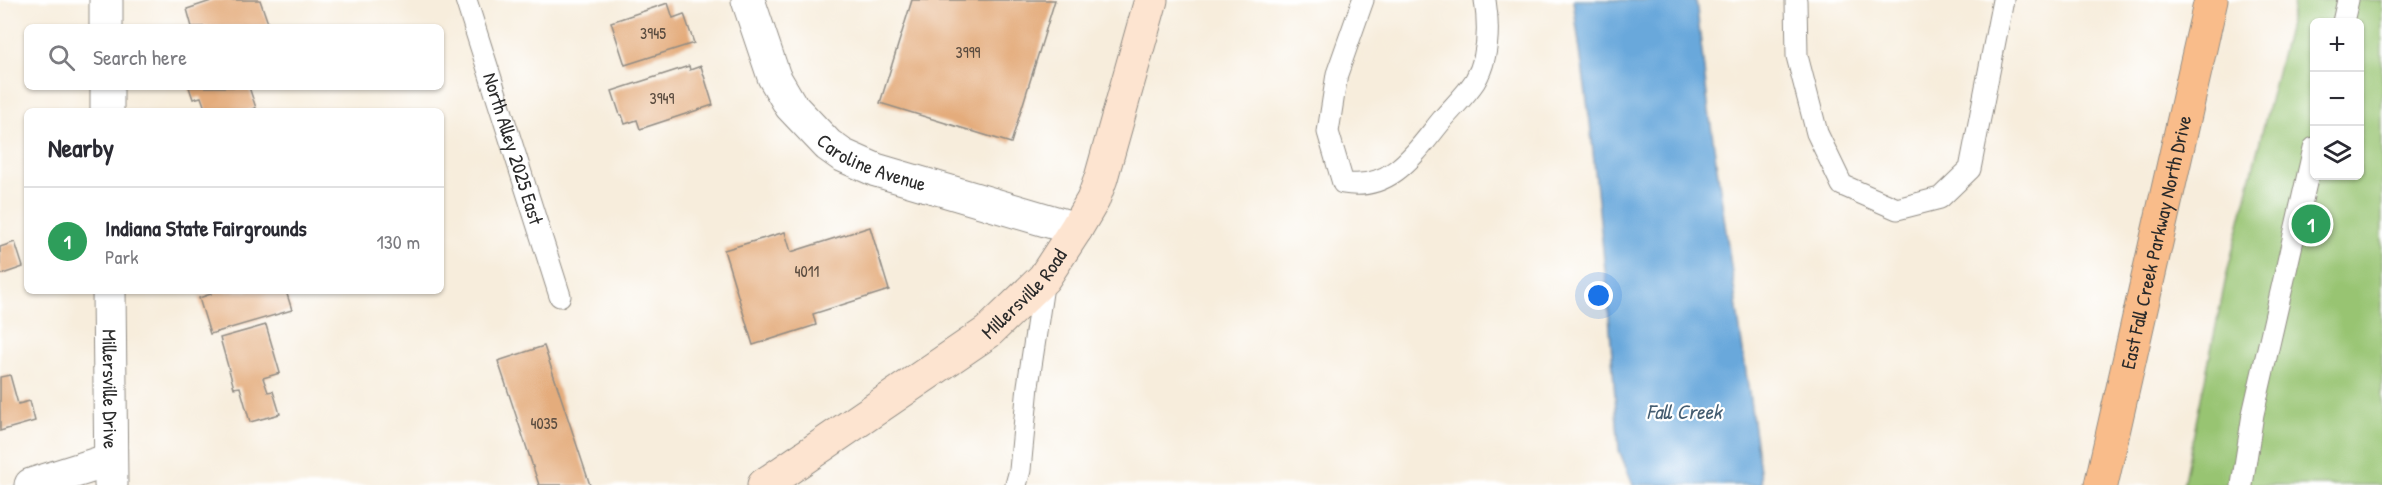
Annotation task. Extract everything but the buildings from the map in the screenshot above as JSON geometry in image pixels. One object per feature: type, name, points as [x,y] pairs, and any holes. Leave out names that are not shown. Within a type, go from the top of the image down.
[{"type":"main road","name":"East Fall Creek Parkway North Drive","points":[[2101,485],[2211,0]]},
{"type":"street","points":[[106,0],[106,24]]},
{"type":"street","name":"Caroline Avenue","points":[[748,0],[774,77],[791,106],[828,145],[842,155],[876,170],[1076,229]]},
{"type":"street","name":"Millersville Road","points":[[764,485],[988,332],[1044,278],[1093,200],[1151,0]]},
{"type":"street","points":[[107,90],[107,108]]},
{"type":"street","name":"Millersville Drive","points":[[109,294],[110,472]]},
{"type":"street","points":[[31,485],[110,472]]},
{"type":"lane","name":"North Alley 2025 East","points":[[466,0],[560,296]]},
{"type":"lane","points":[[1363,0],[1337,74],[1328,132],[1343,183],[1360,186],[1381,180],[1404,165],[1475,81],[1489,28],[1485,0]]},
{"type":"lane","points":[[1796,0],[1797,56],[1817,133],[1842,185],[1897,209],[1940,198],[1970,169],[2003,0]]},
{"type":"lane","points":[[2344,18],[2348,0]]},
{"type":"lane","points":[[2242,485],[2253,414],[2310,165]]},
{"type":"lane","points":[[1016,485],[1020,470],[1028,386],[1044,278]]},
{"type":"green space","points":[[2295,0],[2382,0],[2382,485],[2183,485],[2227,273]]},
{"type":"water","name":"Fall Creek","points":[[1573,0],[1696,0],[1708,104],[1762,485],[1633,485],[1619,450],[1607,289],[1590,123]]},
{"type":"place","name":"Indiana State Fairgrounds","points":[[2311,224]]}]
